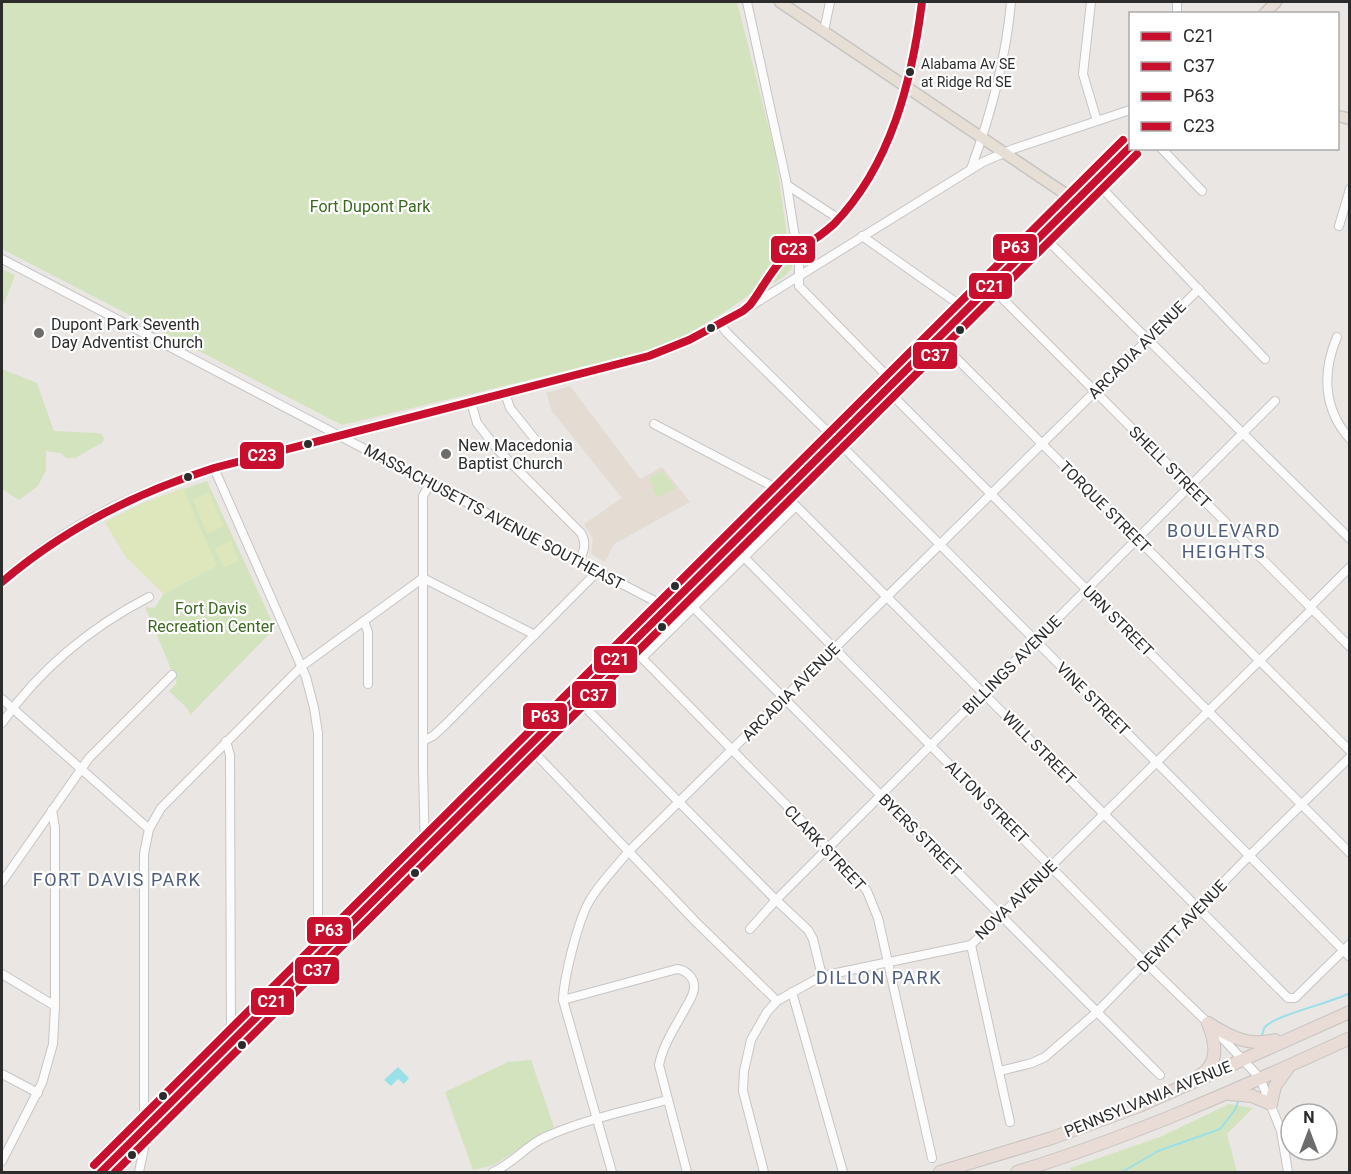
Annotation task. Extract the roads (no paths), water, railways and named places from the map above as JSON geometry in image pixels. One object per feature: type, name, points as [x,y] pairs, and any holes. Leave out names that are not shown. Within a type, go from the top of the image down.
[{"type":"highway","points":[[1208,1023],[1235,1039],[1260,1043],[1279,1039],[1344,1014]]},
{"type":"highway","name":"PENNSYLVANIA AVENUE","points":[[940,1173],[1052,1138],[1139,1106],[1344,1014]]},
{"type":"highway","points":[[1180,1088],[1204,1074],[1213,1060],[1216,1047],[1208,1023]]},
{"type":"highway","name":"PENNSYLVANIA AVENUE","points":[[1017,1173],[1132,1132],[1226,1094],[1350,1038]]},
{"type":"highway","points":[[1226,1094],[1252,1096],[1271,1104],[1275,1086],[1290,1066]]},
{"type":"main road","points":[[780,2],[1076,201]]},
{"type":"main road","points":[[102,1172],[1129,149]]},
{"type":"street","points":[[747,2],[787,185],[799,263],[798,275]]},
{"type":"street","points":[[824,31],[830,2]]},
{"type":"street","points":[[749,307],[787,255],[810,242],[838,219],[853,202],[875,164],[906,87],[922,2]]},
{"type":"street","points":[[971,169],[992,110],[1001,74],[1011,2]]},
{"type":"street","points":[[1091,2],[1083,74],[1097,121]]},
{"type":"street","points":[[2,582],[56,540],[104,511],[162,485],[214,468],[649,356],[684,343],[749,307],[971,169],[1003,153],[1129,111]]},
{"type":"street","points":[[1163,150],[1202,191]]},
{"type":"street","points":[[1095,182],[1266,359]]},
{"type":"street","points":[[787,185],[838,219]]},
{"type":"street","points":[[1340,226],[1350,189]]},
{"type":"street","points":[[1042,235],[1350,538]]},
{"type":"street","points":[[862,236],[967,310]]},
{"type":"street","name":"MASSACHUSETTS AVENUE SOUTHEAST","points":[[2,259],[668,608]]},
{"type":"street","name":"URN STREET","points":[[798,275],[799,286],[886,375],[892,395],[1350,853]]},
{"type":"street","name":"SHELL STREET","points":[[990,286],[1350,647]]},
{"type":"street","name":"ARCADIA AVENUE","points":[[612,1173],[563,1000],[566,976],[587,906],[594,893],[628,852],[679,801],[1199,289]]},
{"type":"street","name":"VINE STREET","points":[[720,324],[1156,763],[1347,951]]},
{"type":"street","points":[[1337,337],[1328,368],[1328,397],[1338,425],[1350,439]]},
{"type":"street","name":"TORQUE STREET","points":[[937,339],[1350,751]]},
{"type":"street","points":[[505,393],[510,408],[542,448]]},
{"type":"street","name":"BILLINGS AVENUE","points":[[750,929],[776,900],[1275,401]]},
{"type":"street","points":[[471,402],[477,423],[498,450],[581,533],[585,541],[579,561]]},
{"type":"street","name":"WILL STREET","points":[[654,424],[783,493],[1288,998],[1295,998],[1347,951]]},
{"type":"street","points":[[214,468],[302,666],[313,702],[318,733],[318,939],[324,951]]},
{"type":"street","points":[[425,850],[423,496],[430,484]]},
{"type":"street","points":[[694,607],[795,506]]},
{"type":"street","name":"ALTON STREET","points":[[730,544],[1208,1023],[1260,1078]]},
{"type":"street","name":"NOVA AVENUE","points":[[764,1173],[743,1091],[744,1071],[751,1040],[767,1012],[777,1001],[822,976],[971,945],[1260,661],[1350,567]]},
{"type":"street","points":[[423,741],[433,736],[445,725],[598,571]]},
{"type":"street","points":[[139,1173],[143,1152],[144,854],[149,829],[154,818],[171,796],[302,666],[423,578]]},
{"type":"street","points":[[423,578],[535,635]]},
{"type":"street","name":"BYERS STREET","points":[[681,595],[1160,1075]]},
{"type":"street","points":[[2,723],[49,669],[78,643],[111,618],[149,597]]},
{"type":"street","name":"CLARK STREET","points":[[694,607],[642,658],[853,873],[867,891],[878,918],[932,1158]]},
{"type":"street","points":[[364,621],[368,632],[368,684]]},
{"type":"street","points":[[2,882],[81,769],[172,675]]},
{"type":"street","points":[[2,699],[149,829]]},
{"type":"street","points":[[577,699],[808,930],[813,939],[822,976]]},
{"type":"street","points":[[226,741],[230,755],[231,1042]]},
{"type":"street","points":[[528,747],[628,852],[777,1001]]},
{"type":"street","name":"DEWITT AVENUE","points":[[1000,1071],[1032,1064],[1045,1057],[1097,1012],[1249,856],[1350,757]]},
{"type":"street","points":[[2,1161],[38,1093],[52,1051],[55,1006],[55,828],[51,810]]},
{"type":"street","points":[[971,945],[1010,1122]]},
{"type":"street","points":[[563,1000],[677,969],[684,970],[691,976],[694,988],[691,998],[661,1052],[659,1065],[687,1173]]},
{"type":"street","points":[[2,974],[55,1006]]},
{"type":"street","points":[[792,992],[843,1173]]},
{"type":"street","points":[[2,1074],[38,1093]]},
{"type":"street","points":[[1260,1078],[1281,1131],[1288,1173]]},
{"type":"street","points":[[493,1173],[504,1168],[540,1139],[597,1119],[667,1100]]},
{"type":"water","points":[[398,1067],[409,1078],[404,1084],[398,1079],[391,1086],[384,1080]]},
{"type":"waterway","points":[[1262,1036],[1265,1027],[1280,1018],[1350,993]]},
{"type":"waterway","points":[[1122,1172],[1158,1151],[1220,1129],[1235,1110],[1238,1102]]},
{"type":"place","name":"Alabama Av SE at Ridge Rd SE","points":[[910,72]]},
{"type":"place","name":"Dupont Park Seventh Day Adventist Church","points":[[39,333]]},
{"type":"place","name":"New Macedonia Baptist Church","points":[[446,454]]},
{"type":"district","name":"BOULEVARD HEIGHTS","points":[[1224,540]]},
{"type":"district","name":"FORT DAVIS PARK","points":[[117,879]]},
{"type":"district","name":"DILLON PARK","points":[[879,977]]},
{"type":"park label","name":"Fort Dupont Park","points":[[370,206]]},
{"type":"park label","name":"Fort Davis Recreation Center","points":[[211,617]]}]
